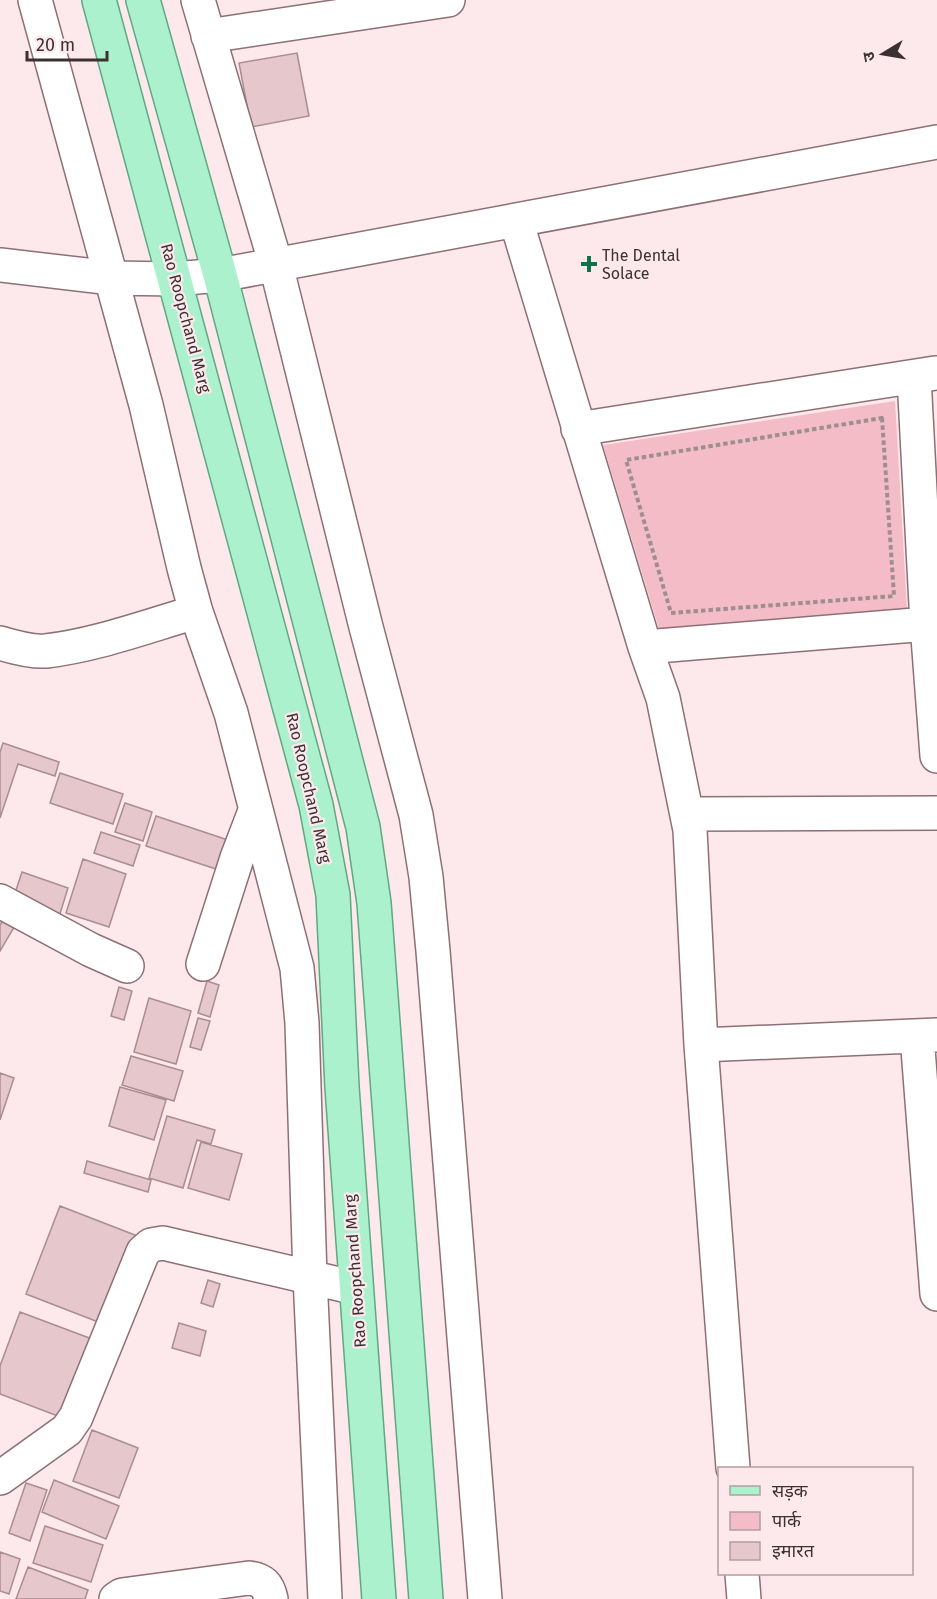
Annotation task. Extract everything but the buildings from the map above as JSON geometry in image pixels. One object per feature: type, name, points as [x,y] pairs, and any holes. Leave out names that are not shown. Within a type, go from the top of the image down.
[{"type":"main road","name":"Rao Roopchand Marg","points":[[99,0],[316,805],[333,895],[342,1087],[379,1599]]},
{"type":"main road","points":[[143,0],[220,275],[363,827],[374,903],[426,1599]]},
{"type":"street","points":[[35,0],[146,405],[196,612],[231,713],[297,968],[303,1023],[310,1277],[325,1599]]},
{"type":"street","points":[[198,0],[276,265],[366,627],[416,815],[424,867],[447,1113],[485,1599]]},
{"type":"street","points":[[208,36],[447,0]]},
{"type":"street","points":[[0,265],[112,278],[175,279],[220,275],[937,142]]},
{"type":"street","points":[[516,220],[578,429],[663,699],[688,814],[701,1045],[733,1467]]},
{"type":"street","points":[[578,429],[926,375],[927,624],[937,756]]},
{"type":"street","points":[[0,643],[44,651],[95,641],[196,612]]},
{"type":"street","points":[[645,647],[927,624]]},
{"type":"street","points":[[203,964],[237,858],[255,811]]},
{"type":"street","points":[[688,814],[937,813]]},
{"type":"street","points":[[0,901],[91,950],[127,966]]},
{"type":"street","points":[[701,1045],[927,1036],[937,1294]]},
{"type":"street","points":[[0,1478],[67,1430],[76,1417],[143,1252],[151,1245],[163,1243],[356,1288]]},
{"type":"street","points":[[742,1575],[744,1599]]},
{"type":"street","points":[[116,1599],[122,1596],[249,1578],[261,1580],[269,1588],[271,1599]]},
{"type":"path","points":[[882,418],[894,596],[671,613],[626,460],[882,418]]},
{"type":"green space","points":[[895,401],[907,608],[659,629],[603,445]]},
{"type":"place","name":"The Dental Solace","points":[[589,264]]}]
